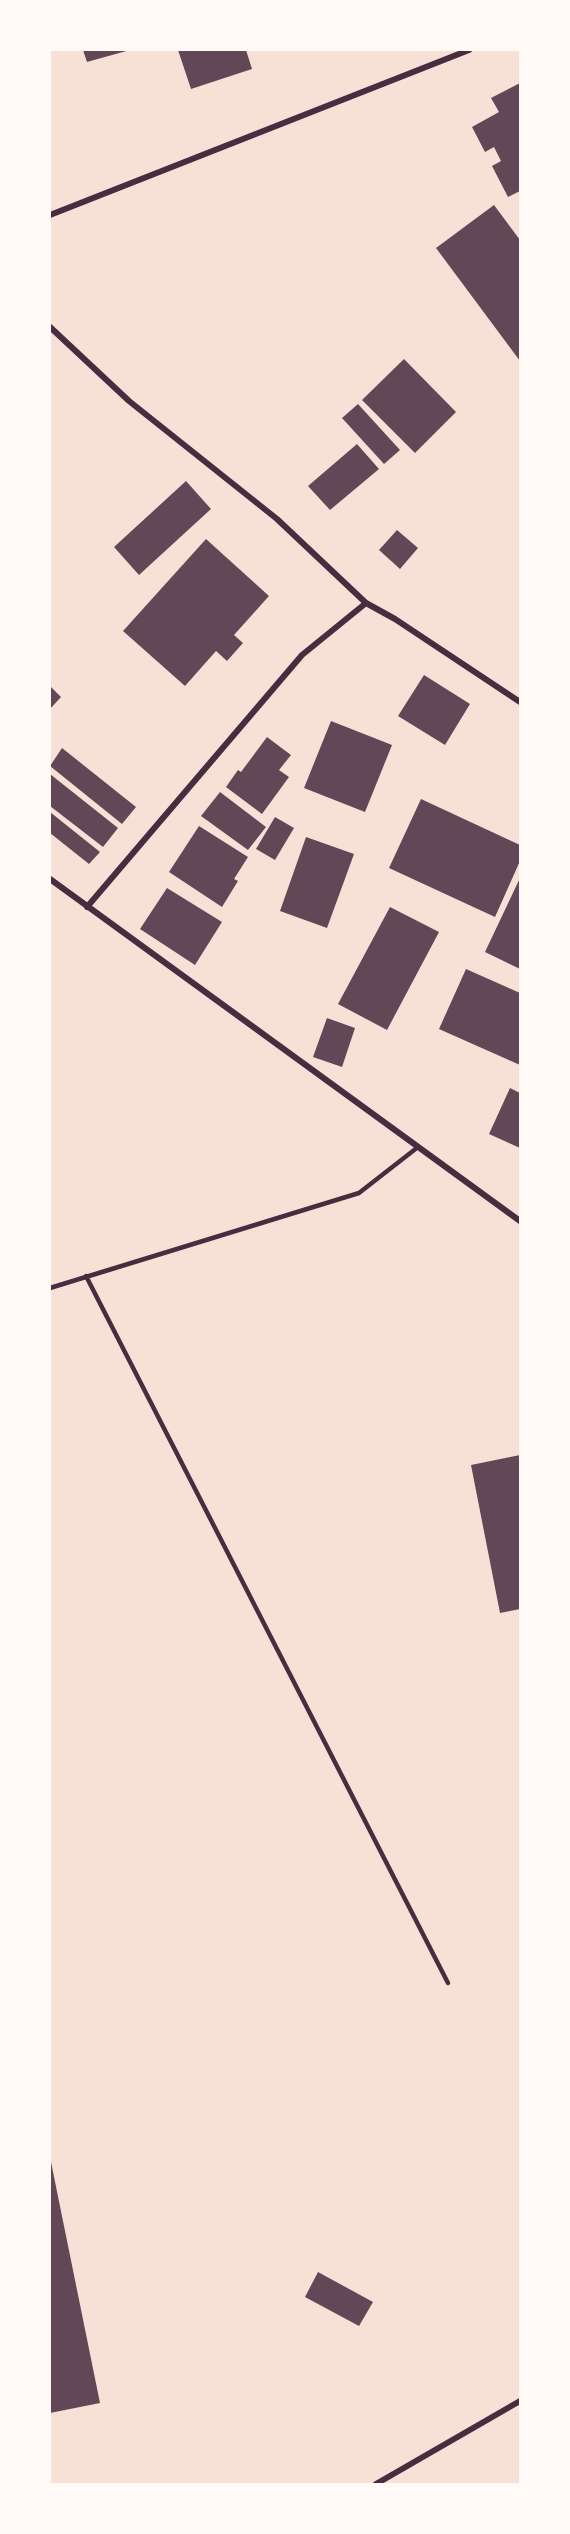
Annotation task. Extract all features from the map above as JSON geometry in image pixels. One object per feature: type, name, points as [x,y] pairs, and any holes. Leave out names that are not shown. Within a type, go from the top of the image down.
[{"type":"street","points":[[50,215],[469,50]]},
{"type":"street","points":[[50,327],[129,400],[277,519],[366,603],[395,619],[520,702]]},
{"type":"street","points":[[87,907],[302,656],[366,603]]},
{"type":"street","points":[[50,879],[520,1221]]},
{"type":"street","points":[[376,2484],[520,2401]]},
{"type":"lane","points":[[50,1288],[359,1193],[418,1147]]},
{"type":"lane","points":[[86,1276],[448,1983]]},
{"type":"building","points":[[83,50],[130,50],[87,62]]},
{"type":"building","points":[[178,50],[246,50],[252,69],[191,89]]},
{"type":"building","points":[[520,83],[520,191],[508,197],[492,166],[501,161],[494,147],[485,152],[472,127],[499,112],[491,98]]},
{"type":"building","points":[[494,205],[520,240],[520,361],[436,248]]},
{"type":"building","points":[[404,359],[456,412],[415,453],[362,400]]},
{"type":"building","points":[[358,404],[400,450],[384,464],[342,418]]},
{"type":"building","points":[[357,444],[379,469],[330,510],[308,486]]},
{"type":"building","points":[[186,481],[211,509],[139,575],[114,547]]},
{"type":"building","points":[[397,530],[418,548],[400,569],[379,550]]},
{"type":"building","points":[[206,539],[269,596],[234,635],[243,643],[227,661],[216,651],[185,686],[123,631]]},
{"type":"building","points":[[424,675],[470,704],[445,745],[398,716]]},
{"type":"building","points":[[50,686],[61,697],[50,709]]},
{"type":"building","points":[[331,721],[392,745],[365,812],[304,788]]},
{"type":"building","points":[[267,737],[291,755],[279,770],[289,777],[262,814],[226,787],[238,770],[241,772]]},
{"type":"building","points":[[62,748],[136,807],[122,824],[50,766]]},
{"type":"building","points":[[50,774],[118,828],[103,847],[50,806]]},
{"type":"building","points":[[220,792],[266,827],[248,850],[201,816]]},
{"type":"building","points":[[421,799],[520,845],[520,861],[495,917],[389,868]]},
{"type":"building","points":[[50,812],[100,852],[89,864],[50,833]]},
{"type":"building","points":[[275,817],[294,828],[275,860],[256,849]]},
{"type":"building","points":[[199,826],[248,857],[234,879],[238,881],[222,907],[169,872]]},
{"type":"building","points":[[306,837],[354,854],[327,928],[280,911]]},
{"type":"building","points":[[520,878],[520,969],[485,952]]},
{"type":"building","points":[[167,888],[222,922],[195,965],[140,929]]},
{"type":"building","points":[[390,907],[439,932],[387,1030],[338,1004]]},
{"type":"building","points":[[466,969],[520,993],[520,1065],[439,1029]]},
{"type":"building","points":[[327,1018],[355,1028],[342,1067],[313,1057]]},
{"type":"building","points":[[510,1088],[520,1093],[520,1148],[489,1134]]},
{"type":"building","points":[[520,1455],[520,1609],[500,1613],[471,1465]]},
{"type":"building","points":[[50,2162],[100,2403],[50,2413]]},
{"type":"building","points":[[318,2272],[373,2302],[359,2326],[305,2297]]}]
